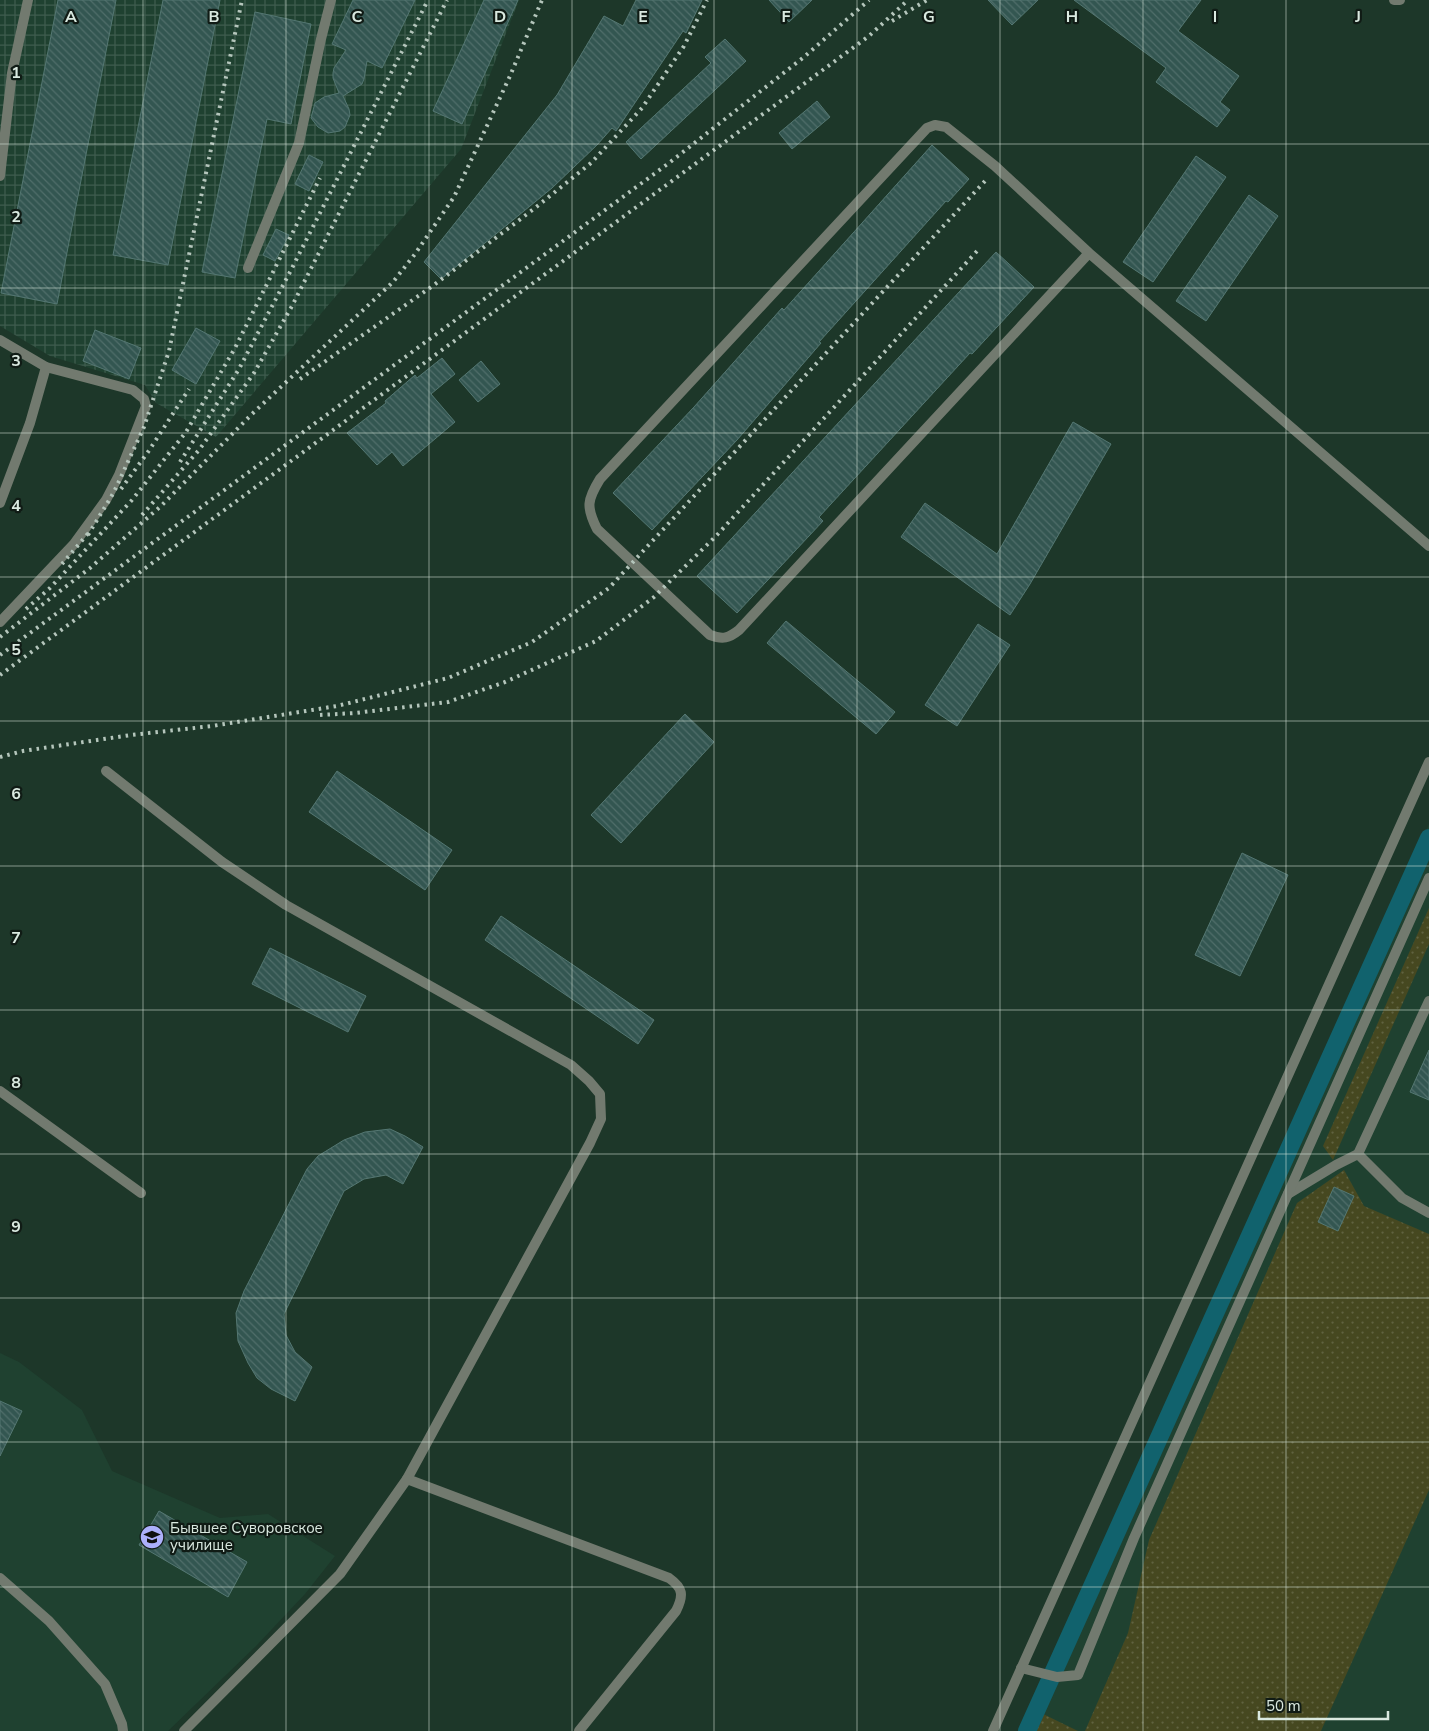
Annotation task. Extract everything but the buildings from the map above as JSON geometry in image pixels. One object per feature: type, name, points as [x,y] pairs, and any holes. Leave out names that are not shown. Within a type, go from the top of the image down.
[{"type":"street","points":[[0,176],[12,73],[28,0]]},
{"type":"street","points":[[248,268],[299,143],[331,0]]},
{"type":"street","points":[[1394,0],[1400,0]]},
{"type":"street","points":[[1089,254],[739,630],[731,636],[721,639],[710,635],[597,529],[589,512],[590,495],[600,479],[927,128],[935,125],[946,127],[995,166],[1089,254],[1429,546]]},
{"type":"street","points":[[0,340],[46,367],[133,390],[144,399],[146,406],[119,475],[106,500],[74,544],[0,622]]},
{"type":"street","points":[[0,503],[30,423],[46,367]]},
{"type":"street","points":[[993,1731],[1429,762]]},
{"type":"street","points":[[106,771],[222,862],[286,905],[571,1065],[600,1094],[601,1119],[590,1144],[407,1478],[340,1574],[184,1731]]},
{"type":"street","points":[[1022,1668],[1057,1677],[1078,1675],[1134,1538],[1429,878]]},
{"type":"street","points":[[1288,1194],[1358,1154],[1429,1001]]},
{"type":"street","points":[[0,1091],[142,1193]]},
{"type":"street","points":[[1358,1154],[1402,1198],[1429,1213]]},
{"type":"street","points":[[407,1478],[669,1578],[678,1585],[681,1592],[681,1602],[676,1611],[578,1731]]},
{"type":"street","points":[[0,1578],[49,1621],[105,1684],[122,1724],[123,1731]]},
{"type":"shaded area","points":[[0,0],[519,0],[461,149],[216,437],[156,403],[145,385],[50,356],[0,326]]},
{"type":"shaded area","points":[[1429,824],[1429,1731],[1033,1731],[1064,1664],[1160,1439]]},
{"type":"shaded area","points":[[1429,908],[1429,944],[1333,1160],[1323,1146]]},
{"type":"shaded area","points":[[1344,1170],[1364,1206],[1429,1234],[1429,1490],[1321,1731],[1085,1731],[1128,1633],[1149,1540],[1297,1203]]},
{"type":"shaded area","name":"Бывшее Суворовское училище","points":[[0,1353],[19,1362],[82,1410],[112,1471],[220,1518],[268,1514],[335,1556],[305,1594],[257,1645],[168,1731],[0,1731]]},
{"type":"shaded area","points":[[1041,1713],[1078,1731],[1033,1731]]},
{"type":"waterway","points":[[1027,1731],[1429,838]]},
{"type":"railway","points":[[88,535],[114,492],[144,427],[169,351],[242,0]]},
{"type":"railway","points":[[180,462],[239,369],[428,0]]},
{"type":"railway","points":[[142,515],[199,450],[254,373],[292,306],[447,0]]},
{"type":"railway","points":[[0,637],[90,568],[161,506],[252,414],[393,282],[415,254],[454,197],[510,76],[542,0]]},
{"type":"railway","points":[[300,379],[434,285],[591,163],[642,108],[684,46],[707,0]]},
{"type":"railway","points":[[0,655],[669,163],[804,57],[869,0]]},
{"type":"railway","points":[[0,675],[869,36],[908,0]]},
{"type":"railway","points":[[892,21],[927,0]]},
{"type":"railway","points":[[26,609],[50,588],[132,500],[186,432],[235,348],[320,178]]},
{"type":"railway","points":[[0,757],[23,751],[131,735],[212,726],[337,706],[448,678],[532,642],[609,588],[985,181]]},
{"type":"railway","points":[[320,715],[355,713],[448,702],[505,682],[596,641],[654,597],[717,535],[978,250]]},
{"type":"railway","points":[[121,489],[148,452],[189,389]]},
{"type":"railway","points":[[62,564],[91,530]]},
{"type":"place","name":"Бывшее Суворовское училище","points":[[152,1537]]}]
